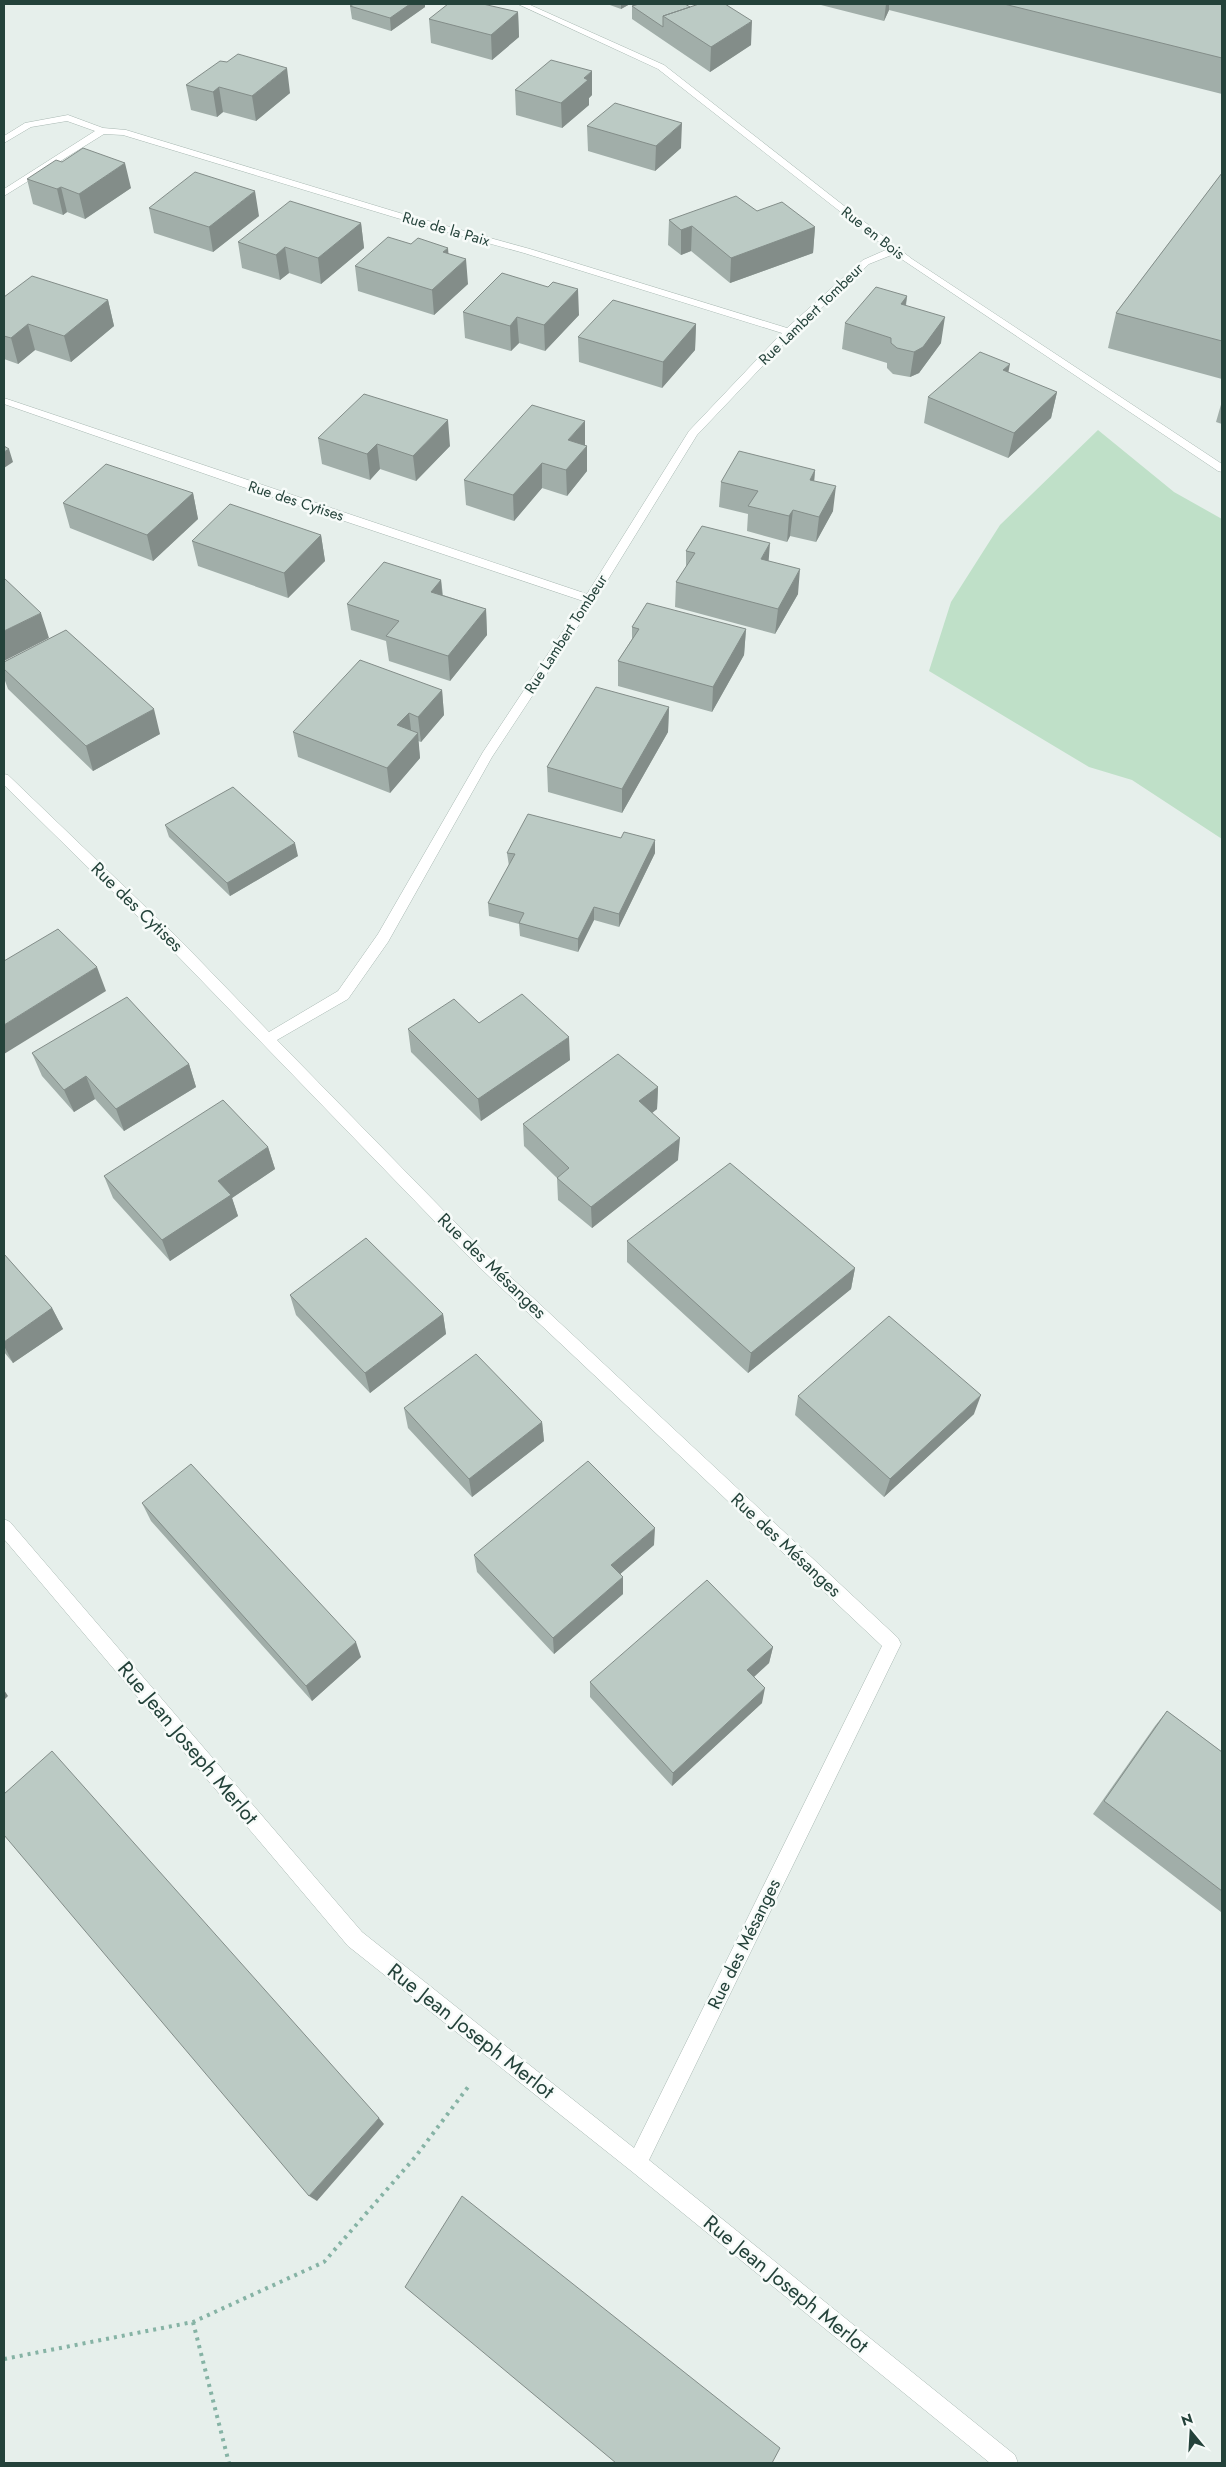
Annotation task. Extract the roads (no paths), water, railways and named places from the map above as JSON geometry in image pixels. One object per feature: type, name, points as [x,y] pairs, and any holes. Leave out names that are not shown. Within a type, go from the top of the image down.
[{"type":"street","name":"Rue en Bois","points":[[522,4],[661,67],[894,250],[1222,469]]},
{"type":"street","name":"Rue de la Paix","points":[[4,140],[28,125],[68,118],[102,132],[123,132],[134,135],[400,216],[527,251],[789,332]]},
{"type":"street","points":[[4,193],[102,132]]},
{"type":"street","name":"Rue Lambert Tombeur","points":[[268,1040],[344,995],[382,938],[487,755],[590,599],[693,434],[789,332],[866,262],[894,250]]},
{"type":"street","name":"Rue des Cytises","points":[[4,401],[244,484],[590,599]]},
{"type":"street","name":"Rue des Cytises","points":[[4,778],[176,945],[268,1040]]},
{"type":"street","name":"Rue des Mésanges","points":[[268,1040],[482,1259],[892,1644],[637,2163]]},
{"type":"street","name":"Rue Jean Joseph Merlot","points":[[4,1527],[355,1939],[637,2163],[1007,2463]]}]
